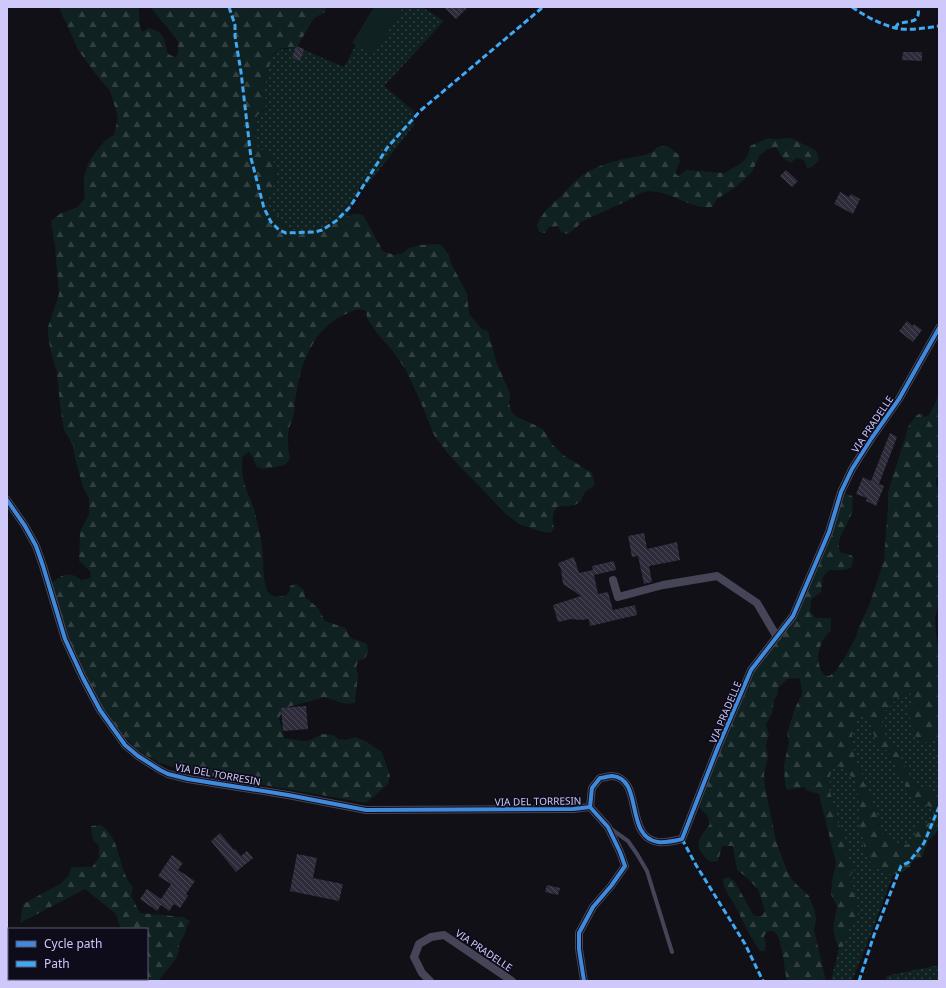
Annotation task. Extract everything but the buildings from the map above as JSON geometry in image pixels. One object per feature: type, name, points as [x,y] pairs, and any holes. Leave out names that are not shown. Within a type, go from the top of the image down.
[{"type":"street","name":"VIA PRADELLE","points":[[590,807],[592,788],[600,778],[613,776],[623,780],[631,790],[638,824],[645,837],[656,842],[668,842],[682,839],[718,747],[751,670],[793,616],[829,532],[841,492],[852,469],[899,399],[939,328]]},
{"type":"street","name":"VIA DEL TORRESIN","points":[[7,500],[25,526],[36,546],[65,639],[82,678],[100,710],[125,745],[138,756],[160,770],[168,774],[188,779],[288,795],[366,810],[573,809],[590,807]]},
{"type":"street","points":[[613,580],[618,598],[663,585],[717,576],[757,603],[777,637]]},
{"type":"street","points":[[584,981],[579,949],[579,933],[593,906],[611,886],[625,866],[608,827],[590,807]]},
{"type":"street","name":"VIA PRADELLE","points":[[430,981],[422,973],[414,956],[419,944],[432,937],[444,935],[512,981]]},
{"type":"lane","points":[[608,827],[628,841],[647,871],[672,952]]},
{"type":"green space","points":[[59,7],[138,7],[142,32],[149,28],[161,34],[168,54],[175,57],[178,54],[178,41],[150,7],[326,7],[325,12],[314,18],[297,47],[281,49],[274,54],[271,60],[265,88],[267,108],[257,115],[255,140],[259,149],[268,152],[273,160],[277,182],[268,195],[267,210],[271,213],[278,214],[280,222],[287,228],[303,233],[331,226],[354,213],[363,215],[383,251],[394,255],[403,253],[409,248],[421,245],[438,244],[443,247],[449,255],[451,263],[467,294],[469,314],[482,329],[488,331],[497,364],[510,393],[509,403],[511,411],[517,417],[543,429],[552,444],[563,455],[592,473],[595,485],[585,492],[581,501],[575,505],[557,507],[555,509],[553,517],[554,528],[551,533],[539,531],[519,524],[506,514],[449,455],[434,435],[406,370],[391,349],[376,332],[367,318],[366,311],[358,309],[336,319],[319,335],[308,353],[300,374],[294,414],[288,436],[290,459],[285,465],[264,469],[257,467],[249,452],[243,456],[242,471],[244,483],[254,509],[259,532],[263,551],[265,582],[268,592],[276,597],[284,596],[289,593],[290,586],[296,584],[304,590],[305,597],[318,608],[325,621],[346,628],[352,638],[367,644],[368,651],[365,659],[358,661],[356,668],[358,674],[355,703],[346,704],[324,697],[284,708],[279,718],[284,738],[308,741],[322,734],[333,735],[338,739],[345,740],[356,737],[382,752],[390,776],[388,784],[366,803],[196,773],[158,762],[147,756],[129,742],[113,724],[86,679],[75,654],[50,585],[61,576],[65,575],[72,575],[81,580],[91,578],[90,571],[79,561],[80,532],[89,514],[89,499],[83,487],[73,445],[64,430],[57,373],[48,336],[48,327],[59,294],[51,221],[61,213],[78,207],[85,198],[84,178],[87,166],[100,147],[107,139],[114,135],[118,117],[110,91],[78,50]]},
{"type":"green space","points":[[374,7],[403,8],[373,55],[352,43]]},
{"type":"green space","points":[[376,7],[422,7],[444,21],[384,86],[414,111],[414,125],[369,183],[360,186],[347,217],[331,226],[303,233],[287,228],[267,210],[265,202],[269,191],[277,181],[273,160],[268,152],[259,149],[255,141],[257,115],[267,108],[264,94],[270,59],[279,50],[297,47],[344,67]]},
{"type":"green space","points":[[768,138],[794,139],[815,150],[819,160],[812,167],[807,168],[804,160],[797,158],[790,163],[781,156],[776,147],[766,150],[760,155],[752,172],[736,187],[717,199],[712,207],[694,205],[658,192],[650,191],[641,193],[581,222],[568,234],[561,232],[558,226],[549,227],[545,233],[539,232],[537,225],[547,210],[577,179],[587,172],[602,165],[645,155],[652,152],[659,146],[669,147],[679,155],[680,162],[675,173],[678,176],[686,170],[725,173],[741,163],[747,157],[750,146]]},
{"type":"green space","points":[[939,395],[939,474],[936,485],[939,488],[939,604],[935,617],[939,652],[939,760],[934,754],[938,747],[935,739],[923,743],[917,741],[908,712],[912,705],[910,692],[897,698],[881,716],[883,734],[896,748],[910,777],[917,786],[930,791],[939,791],[939,811],[918,801],[911,795],[906,788],[889,752],[876,741],[869,720],[865,714],[859,715],[852,734],[854,755],[870,795],[872,806],[875,810],[882,834],[899,846],[913,843],[918,824],[926,822],[932,824],[936,827],[936,833],[928,841],[922,857],[913,861],[910,867],[903,872],[893,875],[881,871],[872,865],[866,855],[860,826],[861,813],[856,781],[839,766],[834,766],[830,776],[829,789],[837,820],[847,845],[846,857],[853,862],[856,867],[849,877],[853,893],[857,899],[858,914],[849,929],[844,946],[839,948],[835,939],[833,927],[837,907],[831,894],[836,863],[819,794],[808,791],[804,787],[787,790],[785,785],[784,765],[789,741],[787,733],[795,708],[802,694],[800,678],[788,679],[778,688],[778,694],[774,700],[772,713],[766,725],[769,735],[766,745],[768,757],[764,774],[765,787],[776,841],[787,871],[793,881],[809,896],[815,912],[816,919],[814,930],[826,981],[787,981],[781,947],[777,935],[774,931],[768,931],[764,936],[766,944],[765,951],[760,951],[725,889],[723,879],[729,877],[735,882],[754,916],[762,916],[765,911],[758,889],[737,870],[733,846],[722,846],[718,861],[711,862],[701,853],[698,844],[699,840],[710,824],[707,815],[699,807],[724,740],[752,677],[767,649],[790,621],[844,493],[852,496],[853,503],[852,513],[840,538],[839,547],[840,552],[851,555],[854,558],[851,568],[843,570],[829,570],[823,577],[821,592],[811,600],[810,611],[816,618],[831,618],[831,630],[823,640],[818,657],[824,675],[829,676],[835,672],[845,657],[856,637],[870,603],[884,560],[888,492],[909,425],[917,415],[921,413],[925,417],[929,415]]},
{"type":"green space","points":[[911,692],[912,705],[923,743],[935,739],[938,747],[939,791],[930,791],[917,786],[910,777],[896,748],[883,734],[881,716],[897,698]]},
{"type":"green space","points":[[865,714],[869,720],[876,741],[889,752],[906,788],[911,795],[918,801],[939,811],[939,827],[936,833],[936,827],[913,843],[899,846],[895,845],[882,834],[875,810],[872,806],[870,795],[854,755],[852,734],[859,715]]},
{"type":"green space","points":[[834,766],[839,766],[856,781],[861,813],[860,826],[881,871],[893,875],[852,981],[831,981],[839,948],[844,946],[849,929],[858,914],[857,899],[853,893],[849,877],[853,862],[846,857],[847,845],[837,820],[829,789],[830,776]]},
{"type":"green space","points":[[101,825],[114,840],[122,867],[128,881],[133,887],[131,896],[140,913],[183,917],[190,921],[179,944],[176,959],[158,981],[135,981],[148,980],[148,928],[121,928],[116,914],[85,889],[20,923],[23,904],[60,884],[68,876],[72,867],[92,867],[99,858],[99,846],[93,840],[91,826]]},
{"type":"green space","points":[[939,965],[939,981],[886,981],[886,976]]},
{"type":"marked path","points":[[229,7],[235,25],[235,36],[241,72],[251,158],[264,208],[271,222],[279,230],[286,233],[315,232],[322,230],[336,221],[350,207],[387,148],[420,111],[543,7]]},
{"type":"marked path","points":[[852,7],[862,14],[895,28],[911,29],[939,26]]},
{"type":"marked path","points":[[895,28],[898,24],[916,19],[918,17],[918,7]]},
{"type":"marked path","points":[[859,981],[874,935],[901,866],[909,862],[924,843],[939,807]]},
{"type":"marked path","points":[[682,839],[696,865],[745,944],[763,981]]},
{"type":"cycle path","points":[[584,981],[579,949],[579,933],[593,907],[611,886],[625,866],[608,827],[590,807],[592,788],[600,778],[612,776],[622,779],[628,786],[632,796],[641,830],[648,838],[658,842],[670,842],[682,839],[718,747],[751,670],[793,616],[829,532],[841,492],[852,469],[899,399],[939,328]]},
{"type":"cycle path","points":[[7,500],[25,526],[36,546],[65,639],[100,710],[125,745],[138,756],[160,770],[168,774],[188,779],[288,795],[366,810],[573,809],[590,807]]}]
